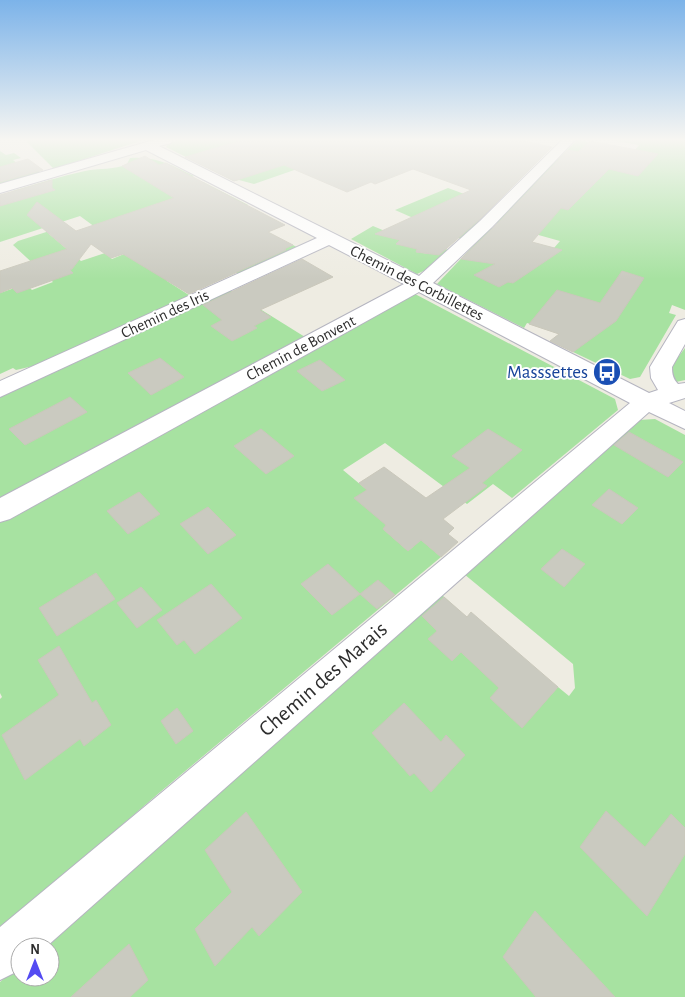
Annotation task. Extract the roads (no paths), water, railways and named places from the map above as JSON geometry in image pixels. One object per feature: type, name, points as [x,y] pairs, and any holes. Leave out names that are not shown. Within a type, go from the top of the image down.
[{"type":"street","name":"Chemin des Corbillettes","points":[[232,187],[418,285],[668,395],[685,421]]},
{"type":"street","name":"Chemin de Bonvent","points":[[0,511],[418,285],[444,264],[522,187]]},
{"type":"street","name":"Chemin des Iris","points":[[0,390],[330,238]]},
{"type":"street","points":[[668,395],[660,375],[661,367],[685,325]]},
{"type":"street","name":"Chemin des Marais","points":[[0,957],[668,395]]},
{"type":"place","name":"Masssettes","points":[[607,372]]}]
